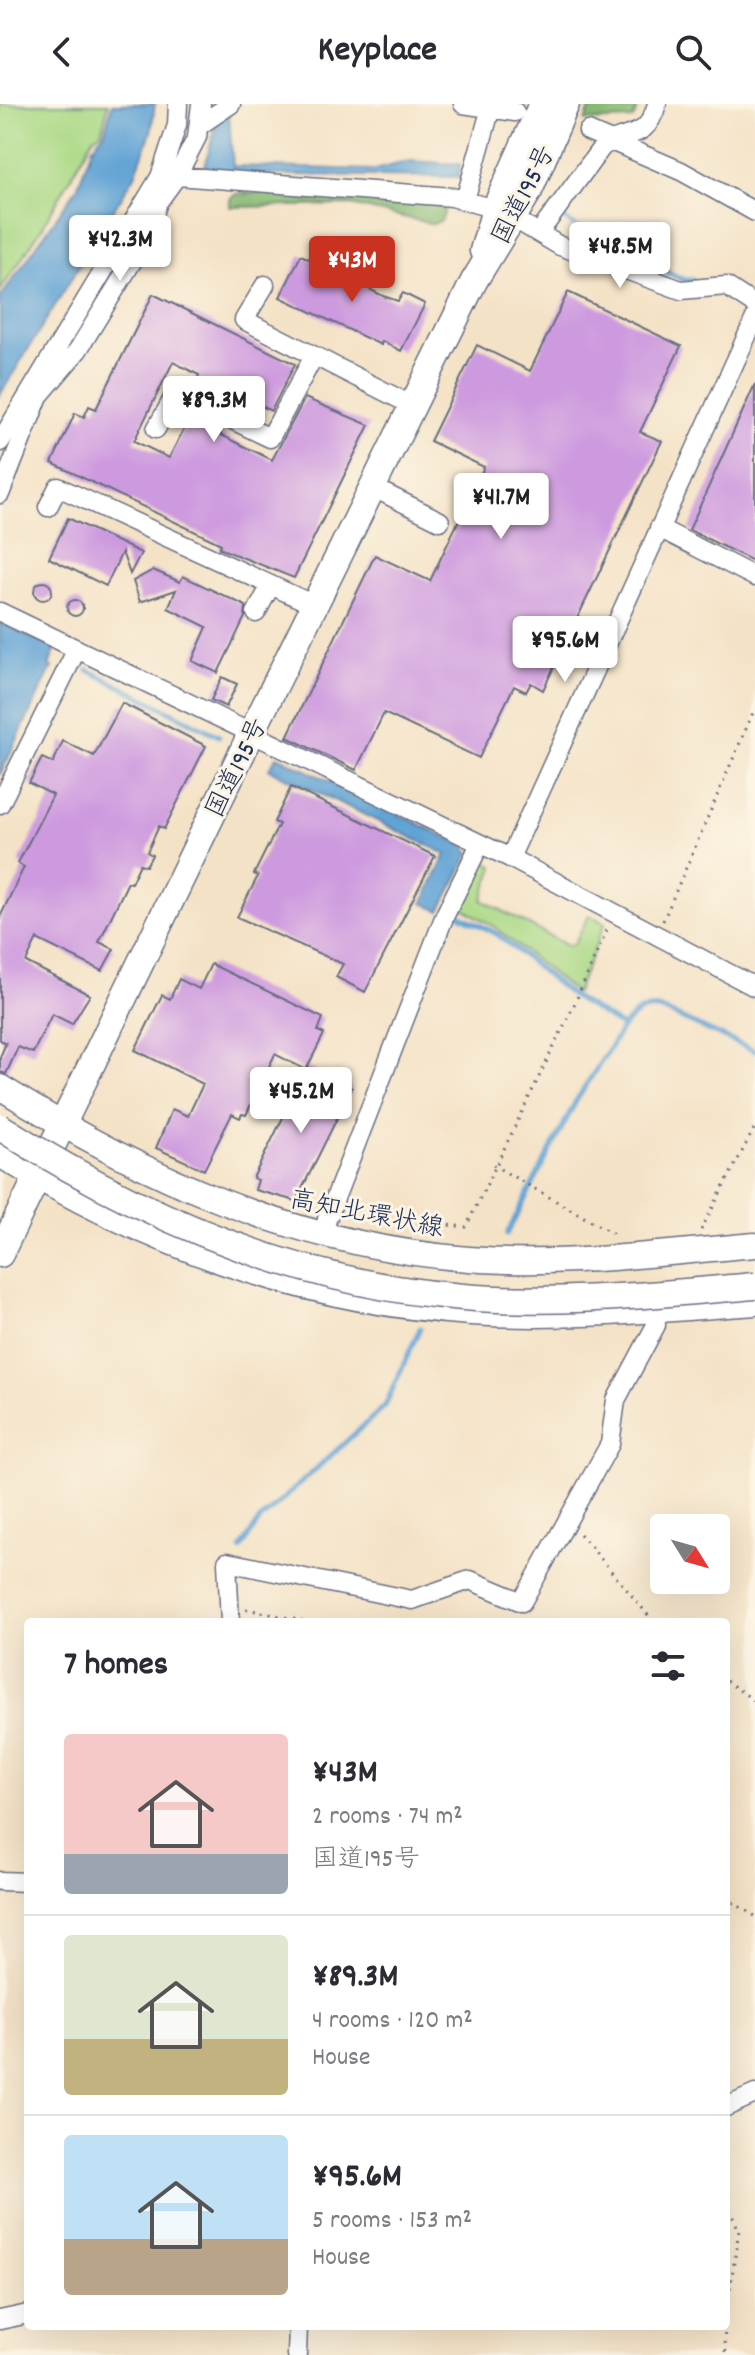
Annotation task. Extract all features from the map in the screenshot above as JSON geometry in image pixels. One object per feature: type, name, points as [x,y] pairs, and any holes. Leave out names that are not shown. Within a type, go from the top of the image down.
[{"type":"highway","name":"国道195号","points":[[0,1254],[474,281],[504,214],[542,104]]},
{"type":"highway","name":"国道195号","points":[[504,214],[566,104]]},
{"type":"highway","points":[[0,1127],[70,1171],[132,1202],[274,1260],[340,1278],[404,1291],[528,1300],[605,1299],[755,1286]]},
{"type":"main road","name":"高知北環状線","points":[[0,1087],[62,1126],[196,1193],[324,1236],[471,1260],[610,1258],[755,1245]]},
{"type":"main road","points":[[0,1155],[37,1178],[179,1247],[320,1290],[416,1308],[531,1315],[755,1303]]},
{"type":"street","points":[[0,442],[34,394],[158,192],[178,104]]},
{"type":"street","points":[[158,192],[177,176],[203,116],[230,104]]},
{"type":"street","points":[[463,104],[515,112]]},
{"type":"street","points":[[539,233],[602,147],[611,140],[640,133],[652,121],[657,104]]},
{"type":"street","points":[[465,200],[492,107]]},
{"type":"street","points":[[588,131],[681,171],[755,212]]},
{"type":"street","points":[[177,176],[465,200],[504,214],[560,246],[681,290],[726,286],[755,305]]},
{"type":"street","points":[[265,285],[244,320],[413,406]]},
{"type":"street","points":[[510,858],[755,318]]},
{"type":"street","points":[[156,429],[176,393],[270,438],[314,356]]},
{"type":"street","points":[[0,494],[34,394]]},
{"type":"street","points":[[48,507],[58,487],[314,605]]},
{"type":"street","points":[[372,487],[440,521]]},
{"type":"street","points":[[659,528],[755,577]]},
{"type":"street","points":[[256,613],[271,585]]},
{"type":"street","points":[[0,612],[510,858],[755,987]]},
{"type":"street","points":[[0,804],[77,649]]},
{"type":"street","points":[[324,1236],[327,1219],[448,909],[480,844]]},
{"type":"street","points":[[230,1614],[227,1562],[412,1600],[470,1580],[522,1602],[610,1444],[616,1400],[656,1325],[655,1309]]},
{"type":"street","points":[[0,1881],[24,1882]]},
{"type":"street","points":[[730,2105],[755,2094]]},
{"type":"street","points":[[0,2320],[24,2315]]},
{"type":"street","points":[[297,2355],[298,2330]]},
{"type":"path","points":[[658,936],[755,708]]},
{"type":"path","points":[[409,1221],[466,1227],[493,1165],[574,1005],[614,913]]},
{"type":"path","points":[[701,1233],[755,1127]]},
{"type":"path","points":[[493,1165],[612,1233],[610,1258]]},
{"type":"path","points":[[565,1529],[584,1535],[651,1618]]},
{"type":"path","points":[[230,1614],[270,1618]]},
{"type":"path","points":[[730,1684],[755,1701]]},
{"type":"path","points":[[730,1900],[755,1916]]},
{"type":"path","points":[[730,2211],[739,2230],[730,2289]]},
{"type":"path","points":[[724,2330],[726,2355]]},
{"type":"green space","points":[[0,104],[108,104],[102,131],[93,138],[42,228],[0,291]]},
{"type":"green space","points":[[592,104],[639,104],[633,119],[585,121]]},
{"type":"green space","points":[[290,191],[438,203],[445,211],[441,221],[433,224],[351,205],[230,207],[230,199],[236,194]]},
{"type":"green space","points":[[481,857],[494,867],[482,900],[568,946],[574,944],[589,915],[605,923],[576,993],[496,928],[456,904]]},
{"type":"water","points":[[112,104],[155,104],[151,132],[135,175],[0,395],[0,298],[77,188],[92,148],[105,131]]},
{"type":"water","points":[[214,104],[228,104],[233,166],[375,170],[409,161],[460,164],[459,177],[203,174],[216,123]]},
{"type":"water","points":[[0,623],[56,649],[49,665],[52,667],[0,775]]},
{"type":"water","points":[[277,756],[465,846],[470,853],[440,911],[423,903],[446,854],[269,769]]},
{"type":"building","points":[[301,255],[383,296],[398,301],[403,293],[425,304],[401,351],[382,341],[381,345],[280,297]]},
{"type":"building","points":[[568,292],[681,346],[640,432],[662,441],[543,690],[531,683],[526,692],[514,686],[479,758],[384,713],[356,770],[287,737],[375,555],[430,581],[484,467],[430,441],[477,345],[530,371]]},
{"type":"building","points":[[153,294],[295,364],[271,411],[256,403],[252,413],[209,392],[196,383],[199,375],[173,362],[134,441],[169,458],[189,419],[272,460],[305,398],[369,425],[294,578],[219,548],[221,544],[52,463],[75,413],[84,417],[89,406],[96,409]]},
{"type":"building","points":[[755,384],[755,562],[689,530]]},
{"type":"building","points":[[68,518],[141,553],[130,574],[122,552],[106,586],[49,558]]},
{"type":"building","points":[[153,570],[180,582],[183,576],[246,606],[245,617],[218,673],[192,661],[207,627],[168,608],[176,590],[140,602],[133,581]]},
{"type":"building","points":[[43,582],[52,591],[43,600],[34,591]]},
{"type":"building","points":[[75,600],[81,602],[81,614],[75,616],[69,614],[67,608],[69,602]]},
{"type":"building","points":[[222,677],[237,684],[226,707],[211,700]]},
{"type":"building","points":[[122,703],[206,746],[164,829],[159,826],[147,852],[152,855],[146,866],[140,864],[131,883],[128,882],[99,942],[114,949],[102,971],[37,939],[26,962],[90,995],[72,1024],[52,1014],[33,1053],[18,1047],[6,1074],[0,1072],[0,1057],[6,1043],[0,1040],[0,917],[24,867],[18,863],[53,795],[29,783],[42,758],[53,763],[63,741],[94,756]]},
{"type":"building","points":[[291,787],[435,856],[365,992],[336,977],[343,964],[237,917],[258,876],[254,874],[279,824],[274,822]]},
{"type":"building","points":[[211,964],[323,1018],[318,1031],[324,1034],[306,1070],[275,1054],[246,1115],[242,1114],[240,1118],[232,1114],[204,1170],[156,1148],[172,1109],[188,1116],[203,1084],[135,1050],[162,995],[170,999],[179,979],[199,989]]},
{"type":"building","points":[[308,1067],[352,1088],[296,1201],[255,1190],[258,1180],[253,1178]]},
{"type":"waterway","points":[[560,216],[587,234],[684,280],[693,280]]},
{"type":"waterway","points":[[88,670],[219,736]]},
{"type":"waterway","points":[[452,911],[497,934],[572,996],[623,1027],[639,1012],[660,1009],[755,1051]]},
{"type":"waterway","points":[[507,1234],[576,1101],[623,1027]]},
{"type":"waterway","points":[[241,1549],[259,1521],[385,1406],[420,1328]]},
{"type":"waterway","points":[[0,1891],[24,1892]]}]
